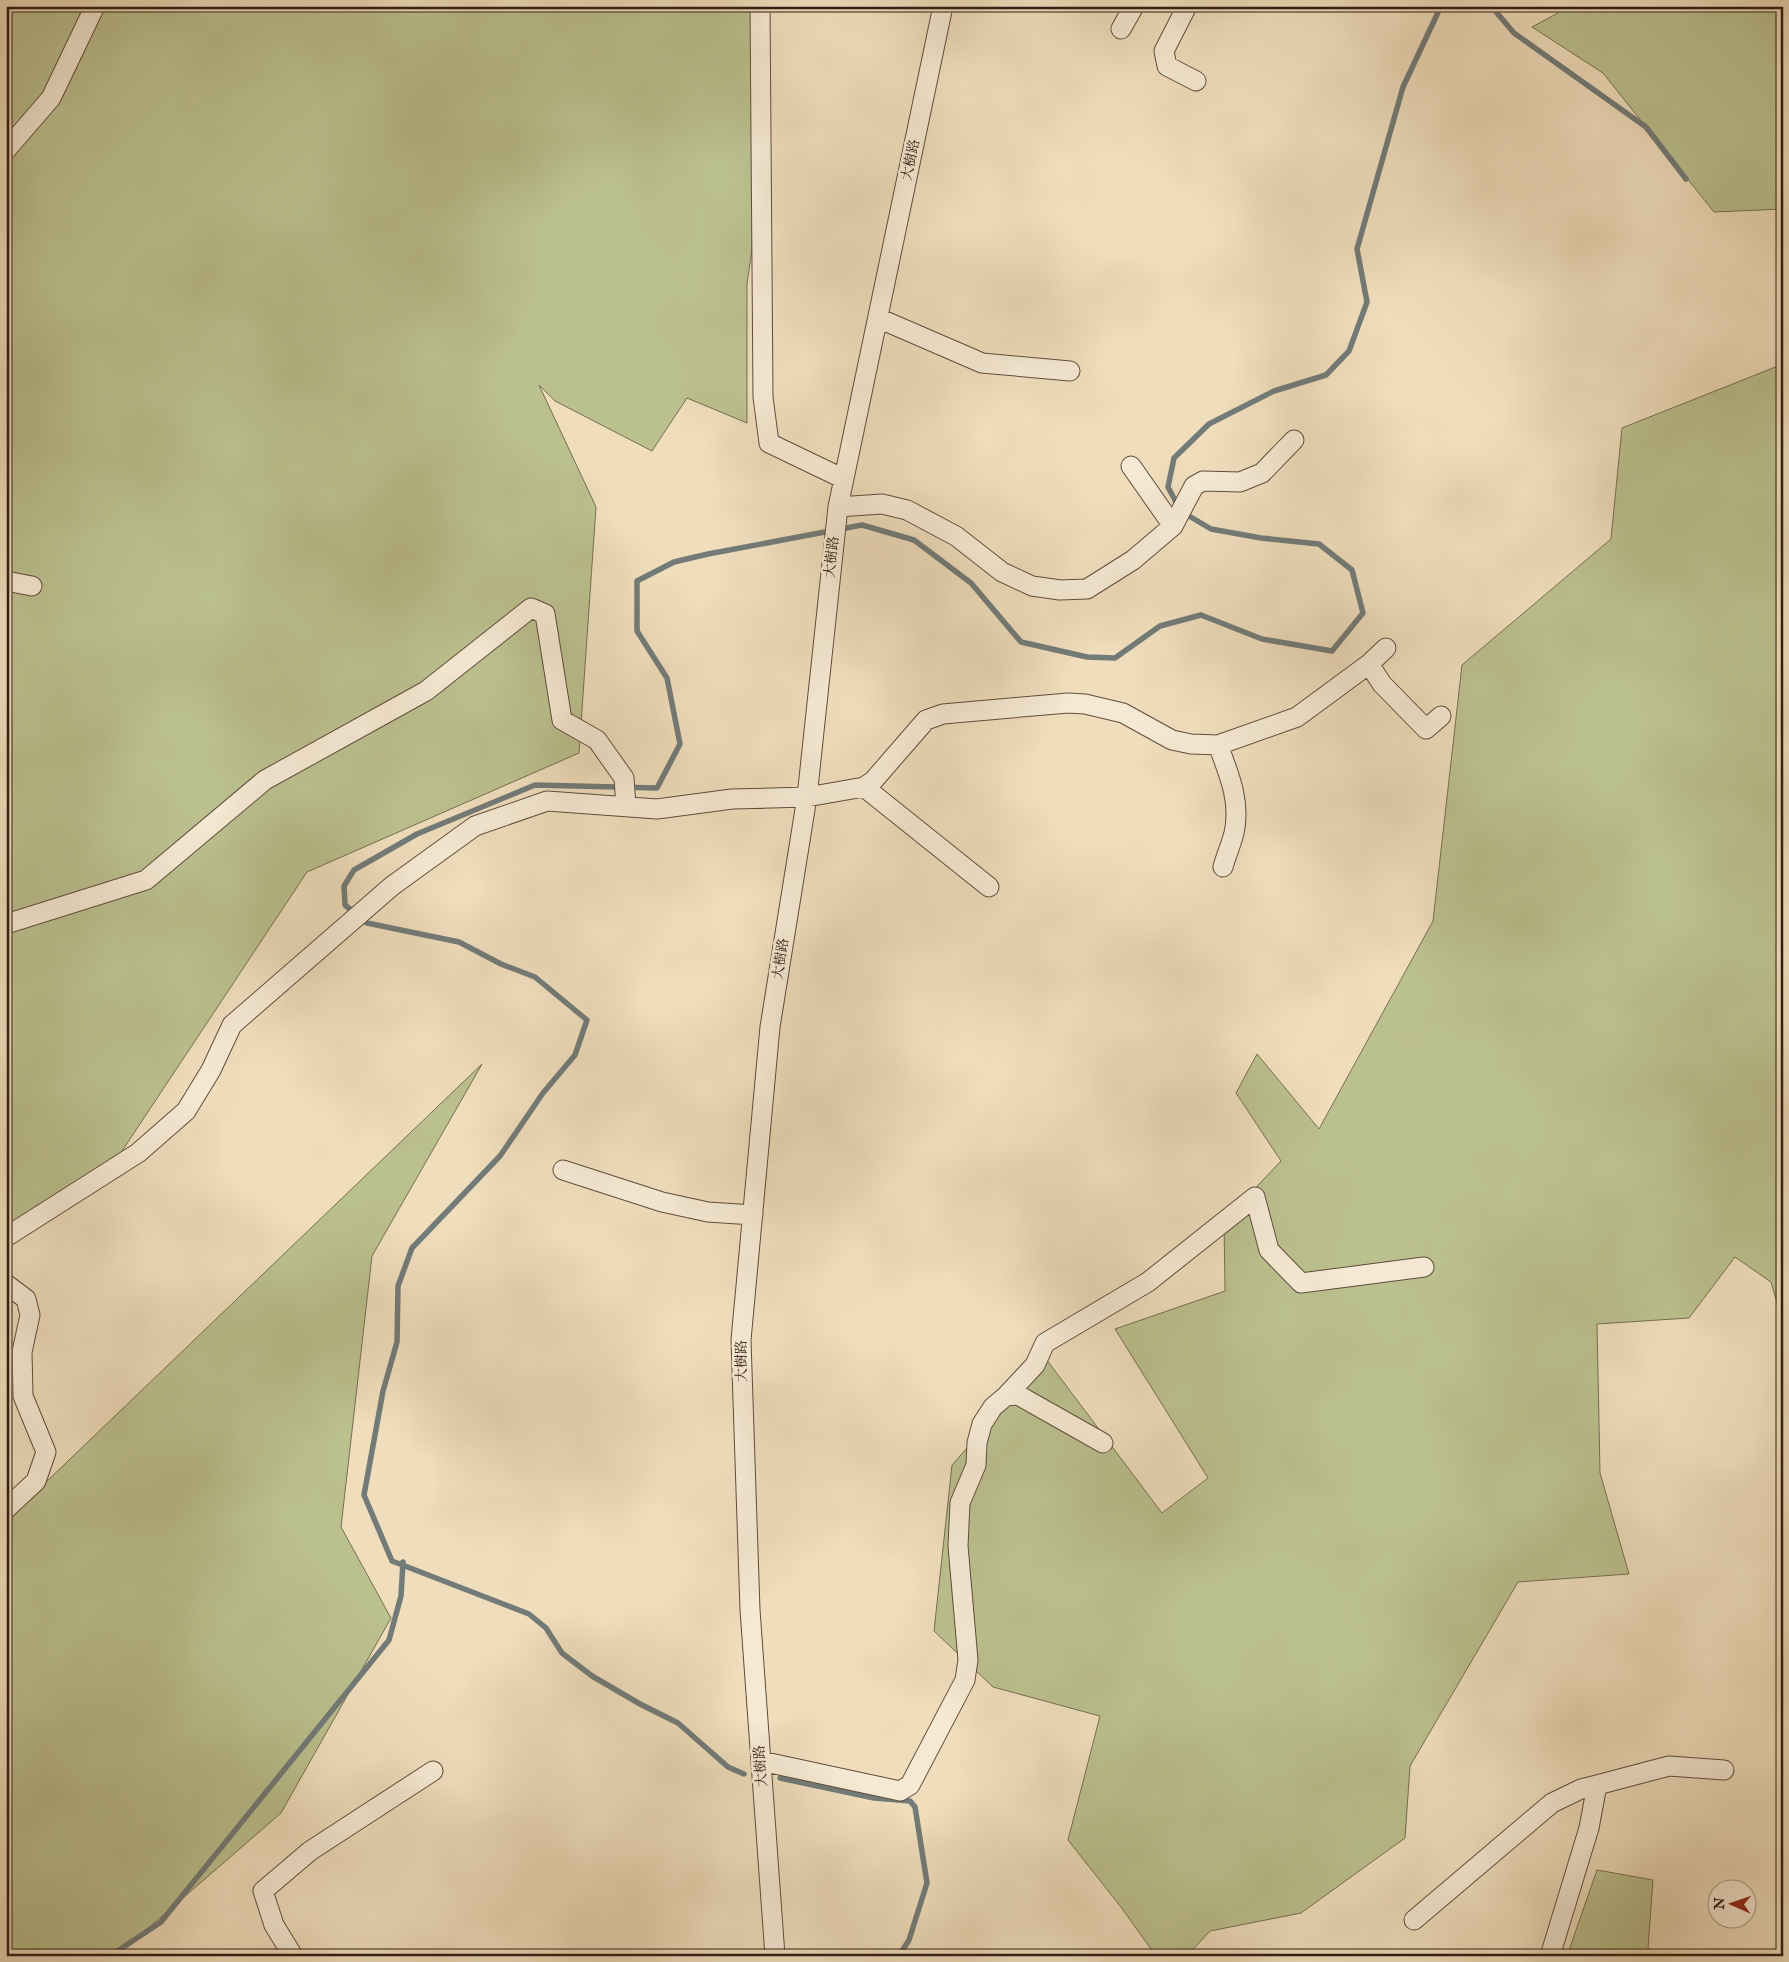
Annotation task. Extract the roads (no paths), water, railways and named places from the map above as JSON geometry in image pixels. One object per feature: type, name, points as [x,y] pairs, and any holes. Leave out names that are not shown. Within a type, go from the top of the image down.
[{"type":"street","points":[[6,150],[51,98],[95,6]]},
{"type":"street","points":[[760,6],[762,397],[769,443],[844,480]]},
{"type":"street","name":"大樹路","points":[[775,1956],[771,1922],[750,1610],[741,1340],[770,1027],[807,797],[838,507],[943,6]]},
{"type":"street","points":[[1121,28],[1134,6]]},
{"type":"street","points":[[1187,6],[1164,51],[1167,66],[1196,81]]},
{"type":"street","points":[[878,318],[982,363],[1070,371]]},
{"type":"street","points":[[838,507],[882,504],[906,510],[956,536],[1002,572],[1032,586],[1060,590],[1087,589],[1133,560],[1173,526],[1194,486],[1203,482],[1240,482],[1262,473],[1294,440]]},
{"type":"street","points":[[1131,466],[1173,526]]},
{"type":"street","points":[[6,581],[32,586]]},
{"type":"street","points":[[6,924],[146,880],[265,780],[426,691],[531,608],[545,614],[562,720],[597,740],[624,778],[626,807]]},
{"type":"street","points":[[6,1238],[138,1153],[186,1111],[211,1070],[232,1025],[392,886],[475,826],[547,801],[657,809],[732,799],[807,797],[864,788],[873,781],[926,720],[943,714],[1068,703],[1085,704],[1123,713],[1172,740],[1191,744],[1218,745],[1297,716],[1369,664],[1386,648]]},
{"type":"street","points":[[1369,664],[1382,684],[1426,729],[1441,716]]},
{"type":"street","points":[[1218,745],[1233,784],[1236,805],[1234,832],[1223,867]]},
{"type":"street","points":[[864,788],[989,887]]},
{"type":"street","points":[[563,1170],[662,1202],[708,1212],[753,1215]]},
{"type":"street","points":[[761,1761],[900,1791],[910,1785],[965,1680],[968,1660],[958,1546],[960,1503],[976,1465],[977,1443],[982,1424],[993,1407],[1035,1365],[1045,1343],[1148,1282],[1255,1197],[1269,1250],[1301,1283],[1424,1267]]},
{"type":"street","points":[[6,1284],[26,1299],[30,1315],[22,1352],[23,1396],[46,1452],[36,1480],[6,1509]]},
{"type":"street","points":[[1006,1396],[1018,1395],[1103,1443]]},
{"type":"street","points":[[1414,1920],[1552,1803],[1581,1789],[1668,1766],[1724,1770]]},
{"type":"street","points":[[293,1956],[274,1925],[264,1891],[310,1851],[433,1771]]},
{"type":"street","points":[[1550,1956],[1589,1828],[1597,1785]]},
{"type":"waterway","points":[[1178,506],[1168,487],[1174,458],[1209,424],[1274,391],[1326,375],[1349,351],[1367,302],[1357,249],[1403,87],[1441,6]]},
{"type":"waterway","points":[[1491,6],[1514,33],[1646,127],[1686,179]]},
{"type":"waterway","points":[[744,1774],[728,1767],[678,1723],[640,1704],[592,1676],[562,1653],[546,1628],[529,1614],[392,1561],[364,1495],[383,1391],[397,1342],[398,1286],[412,1248],[500,1156],[543,1093],[575,1055],[587,1020],[535,977],[501,964],[459,942],[367,923],[345,905],[344,886],[354,870],[417,834],[535,785],[657,788],[680,744],[667,678],[637,631],[637,581],[674,562],[862,525],[914,540],[971,583],[1021,642],[1087,657],[1115,658],[1160,626],[1201,615],[1262,639],[1332,651],[1363,613],[1352,570],[1319,544],[1261,538],[1211,529],[1184,513]]},
{"type":"waterway","points":[[110,1956],[161,1922],[389,1640],[401,1596],[403,1562]]},
{"type":"waterway","points":[[780,1778],[874,1798],[910,1801],[915,1807],[927,1883],[909,1940],[899,1956]]}]
